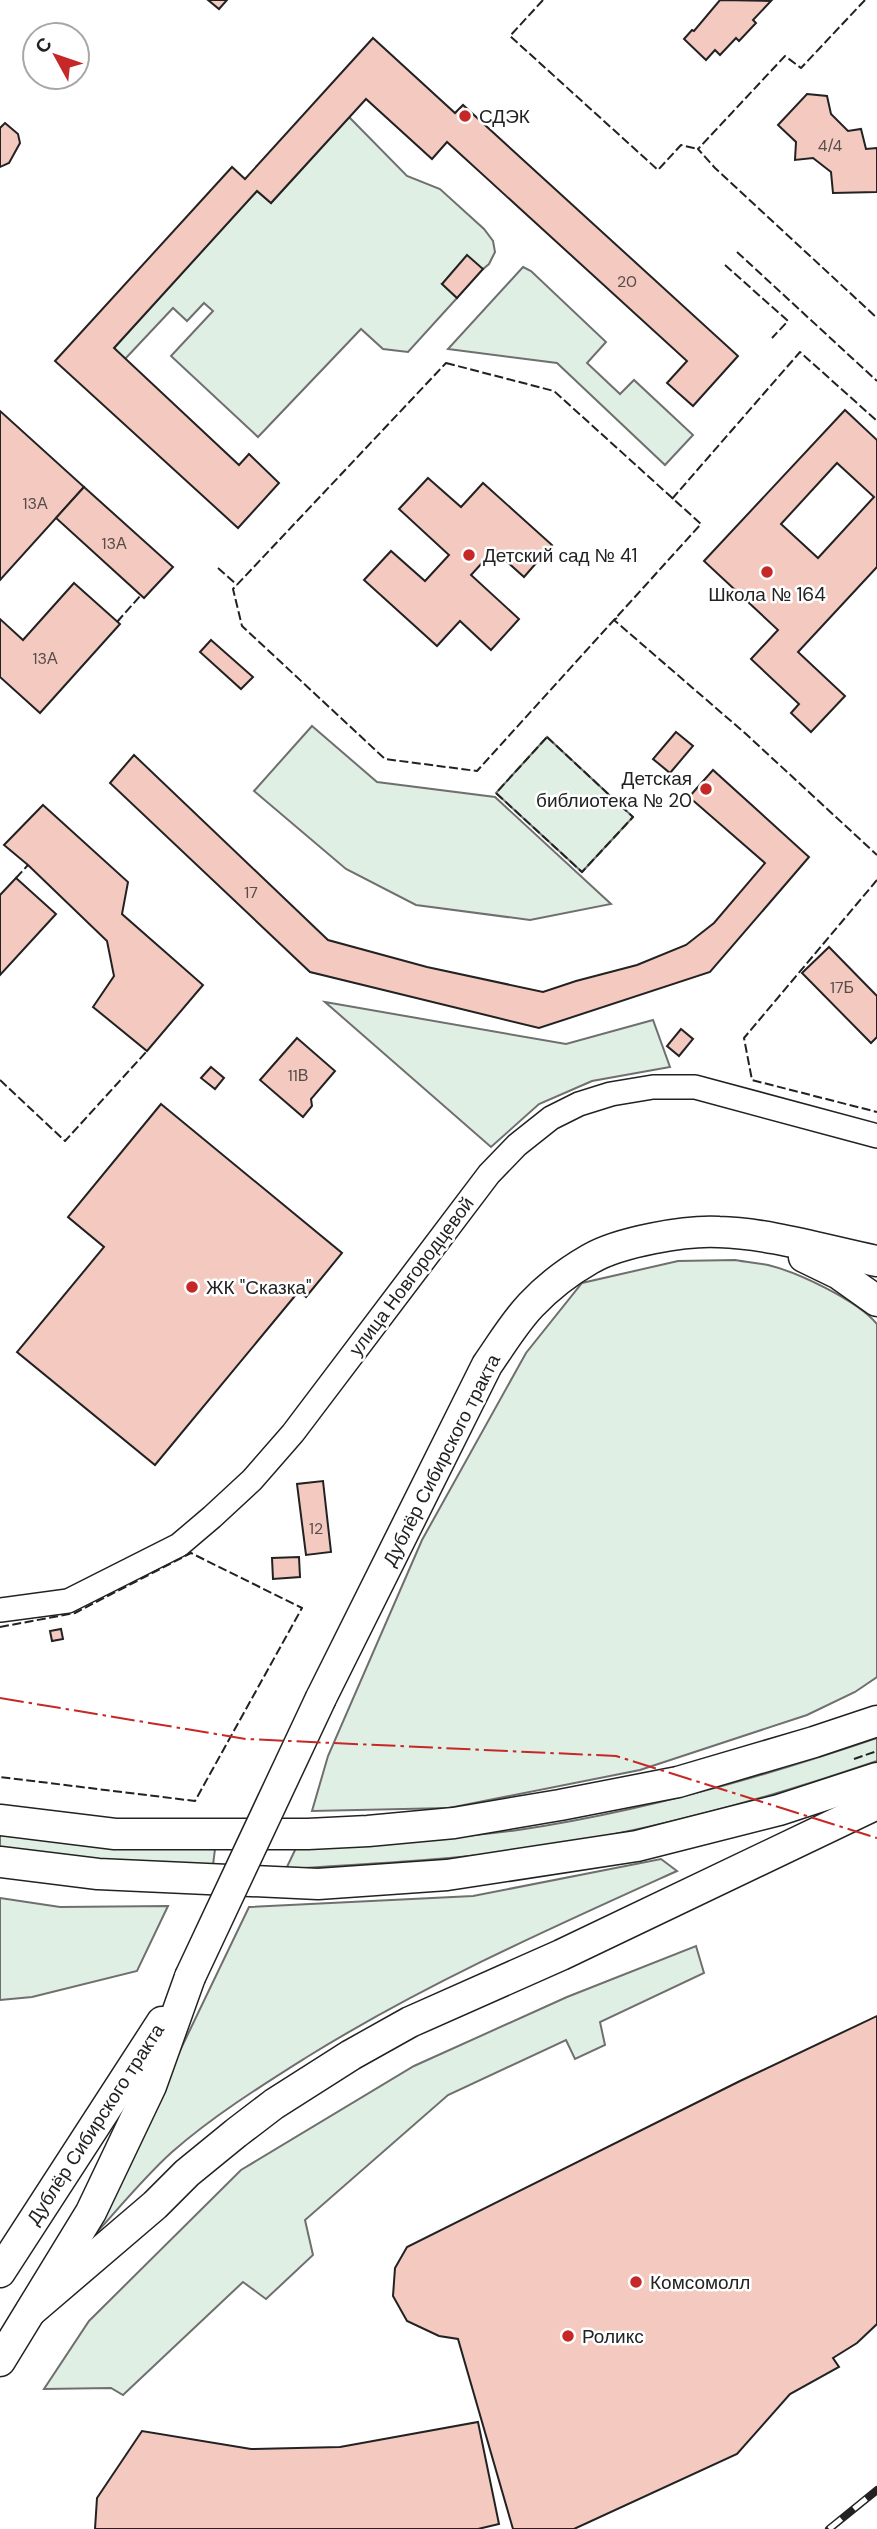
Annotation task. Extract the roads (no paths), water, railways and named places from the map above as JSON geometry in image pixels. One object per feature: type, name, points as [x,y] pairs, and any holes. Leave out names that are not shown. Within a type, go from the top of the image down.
[{"type":"main road","name":"Дублёр Сибирского тракта","points":[[0,2361],[91,2212],[151,2086],[190,1977],[321,1698],[487,1365],[531,1305],[554,1283],[591,1258],[645,1240],[719,1231],[877,1261]]},
{"type":"main road","name":"Дублёр Сибирского тракта","points":[[748,1235],[828,1268],[877,1301]]},
{"type":"main road","points":[[559,1805],[839,1721],[877,1698]]},
{"type":"main road","points":[[0,1820],[116,1833],[308,1834],[454,1823],[678,1782],[877,1721]]},
{"type":"main road","points":[[0,1863],[98,1874],[318,1884],[447,1875],[637,1846],[779,1810],[877,1778]]},
{"type":"main road","name":"Дублёр Сибирского тракта","points":[[31,2311],[155,2205],[187,2173],[274,2104],[351,2055],[410,2022],[561,1955],[877,1804]]},
{"type":"main road","name":"Дублёр Сибирского тракта","points":[[0,2272],[190,1977]]},
{"type":"street","name":"улица Новгородцевой","points":[[0,1610],[68,1601],[178,1545],[212,1517],[252,1480],[292,1433],[489,1174],[517,1145],[551,1118],[579,1104],[611,1094],[653,1087],[695,1087],[877,1136]]},
{"type":"railway","points":[[829,2529],[877,2490]]},
{"type":"place","name":"СДЭК","points":[[465,116]]},
{"type":"place","name":"Детский сад № 41","points":[[469,555]]},
{"type":"place","name":"Школа № 164","points":[[767,572]]},
{"type":"place","name":"Детская библиотека № 20","points":[[706,789]]},
{"type":"place","name":"ЖК \"Сказка\"","points":[[192,1287]]},
{"type":"place","name":"Комсомолл","points":[[636,2282]]},
{"type":"place","name":"Роликс","points":[[568,2336]]}]
